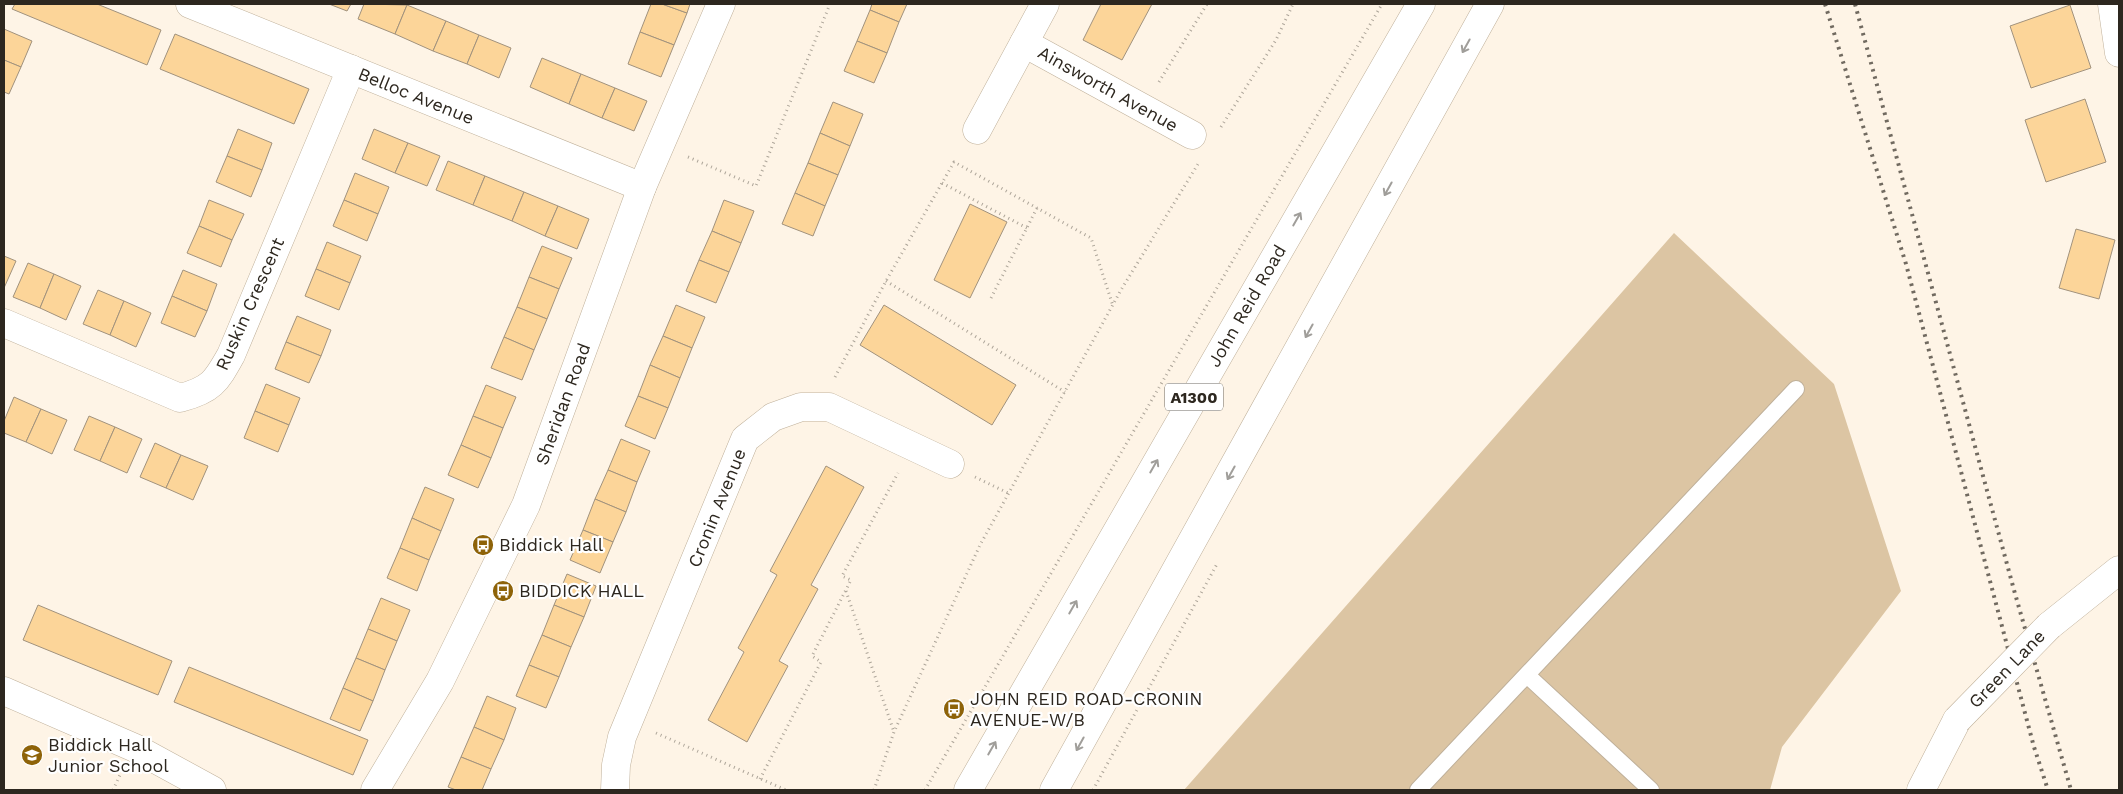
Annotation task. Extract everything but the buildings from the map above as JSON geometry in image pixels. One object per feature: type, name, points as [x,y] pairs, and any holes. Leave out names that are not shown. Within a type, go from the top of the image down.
[{"type":"main road","name":"Belloc Avenue","points":[[190,4],[642,188]]},
{"type":"main road","name":"Sheridan Road","points":[[375,790],[440,681],[526,505],[642,188],[721,4]]},
{"type":"main road","name":"Ainsworth Avenue","points":[[977,130],[1045,4]]},
{"type":"main road","name":"John Reid Road","points":[[968,790],[1420,4]]},
{"type":"main road","points":[[1054,790],[1490,4]]},
{"type":"main road","points":[[2112,4],[2119,53]]},
{"type":"main road","name":"Ainsworth Avenue","points":[[1024,43],[1201,139]]},
{"type":"main road","name":"Ruskin Crescent","points":[[4,323],[180,398],[200,393],[218,378],[231,355],[351,69]]},
{"type":"main road","name":"Cronin Avenue","points":[[615,790],[616,765],[622,737],[746,439],[773,417],[801,407],[829,407],[950,464]]},
{"type":"main road","name":"Green Lane","points":[[1921,790],[1957,720],[2049,626],[2119,570]]},
{"type":"main road","points":[[4,691],[135,748],[212,790]]},
{"type":"lane","points":[[1418,790],[1796,389]]},
{"type":"lane","points":[[1527,675],[1651,790]]},
{"type":"path","points":[[660,144],[756,186],[830,4]]},
{"type":"path","points":[[1144,109],[1207,4]]},
{"type":"path","points":[[874,790],[894,732],[980,545],[1113,306],[1201,139],[1276,40],[1293,4]]},
{"type":"path","points":[[925,790],[1382,4]]},
{"type":"path","points":[[829,407],[836,372],[954,162],[1091,238],[1113,306]]},
{"type":"path","points":[[942,183],[1027,228]]},
{"type":"path","points":[[991,298],[1037,208]]},
{"type":"path","points":[[886,281],[1065,392]]},
{"type":"path","points":[[760,779],[821,662],[812,656],[850,580],[842,576],[912,446]]},
{"type":"path","points":[[950,464],[1008,494]]},
{"type":"path","points":[[845,590],[894,732]]},
{"type":"path","points":[[629,720],[786,790]]},
{"type":"shaded area","points":[[1674,233],[1834,384],[1901,591],[1782,747],[1770,790],[1184,790]]},
{"type":"railway","points":[[1825,4],[1906,264],[2034,747],[2048,790]]},
{"type":"railway","points":[[1855,4],[2014,590],[2071,790]]},
{"type":"place","name":"Biddick Hall","points":[[483,545]]},
{"type":"place","name":"BIDDICK HALL","points":[[503,591]]},
{"type":"place","name":"JOHN REID ROAD-CRONIN AVENUE-W/B","points":[[954,709]]},
{"type":"place","name":"Biddick Hall Junior School","points":[[32,755]]}]
